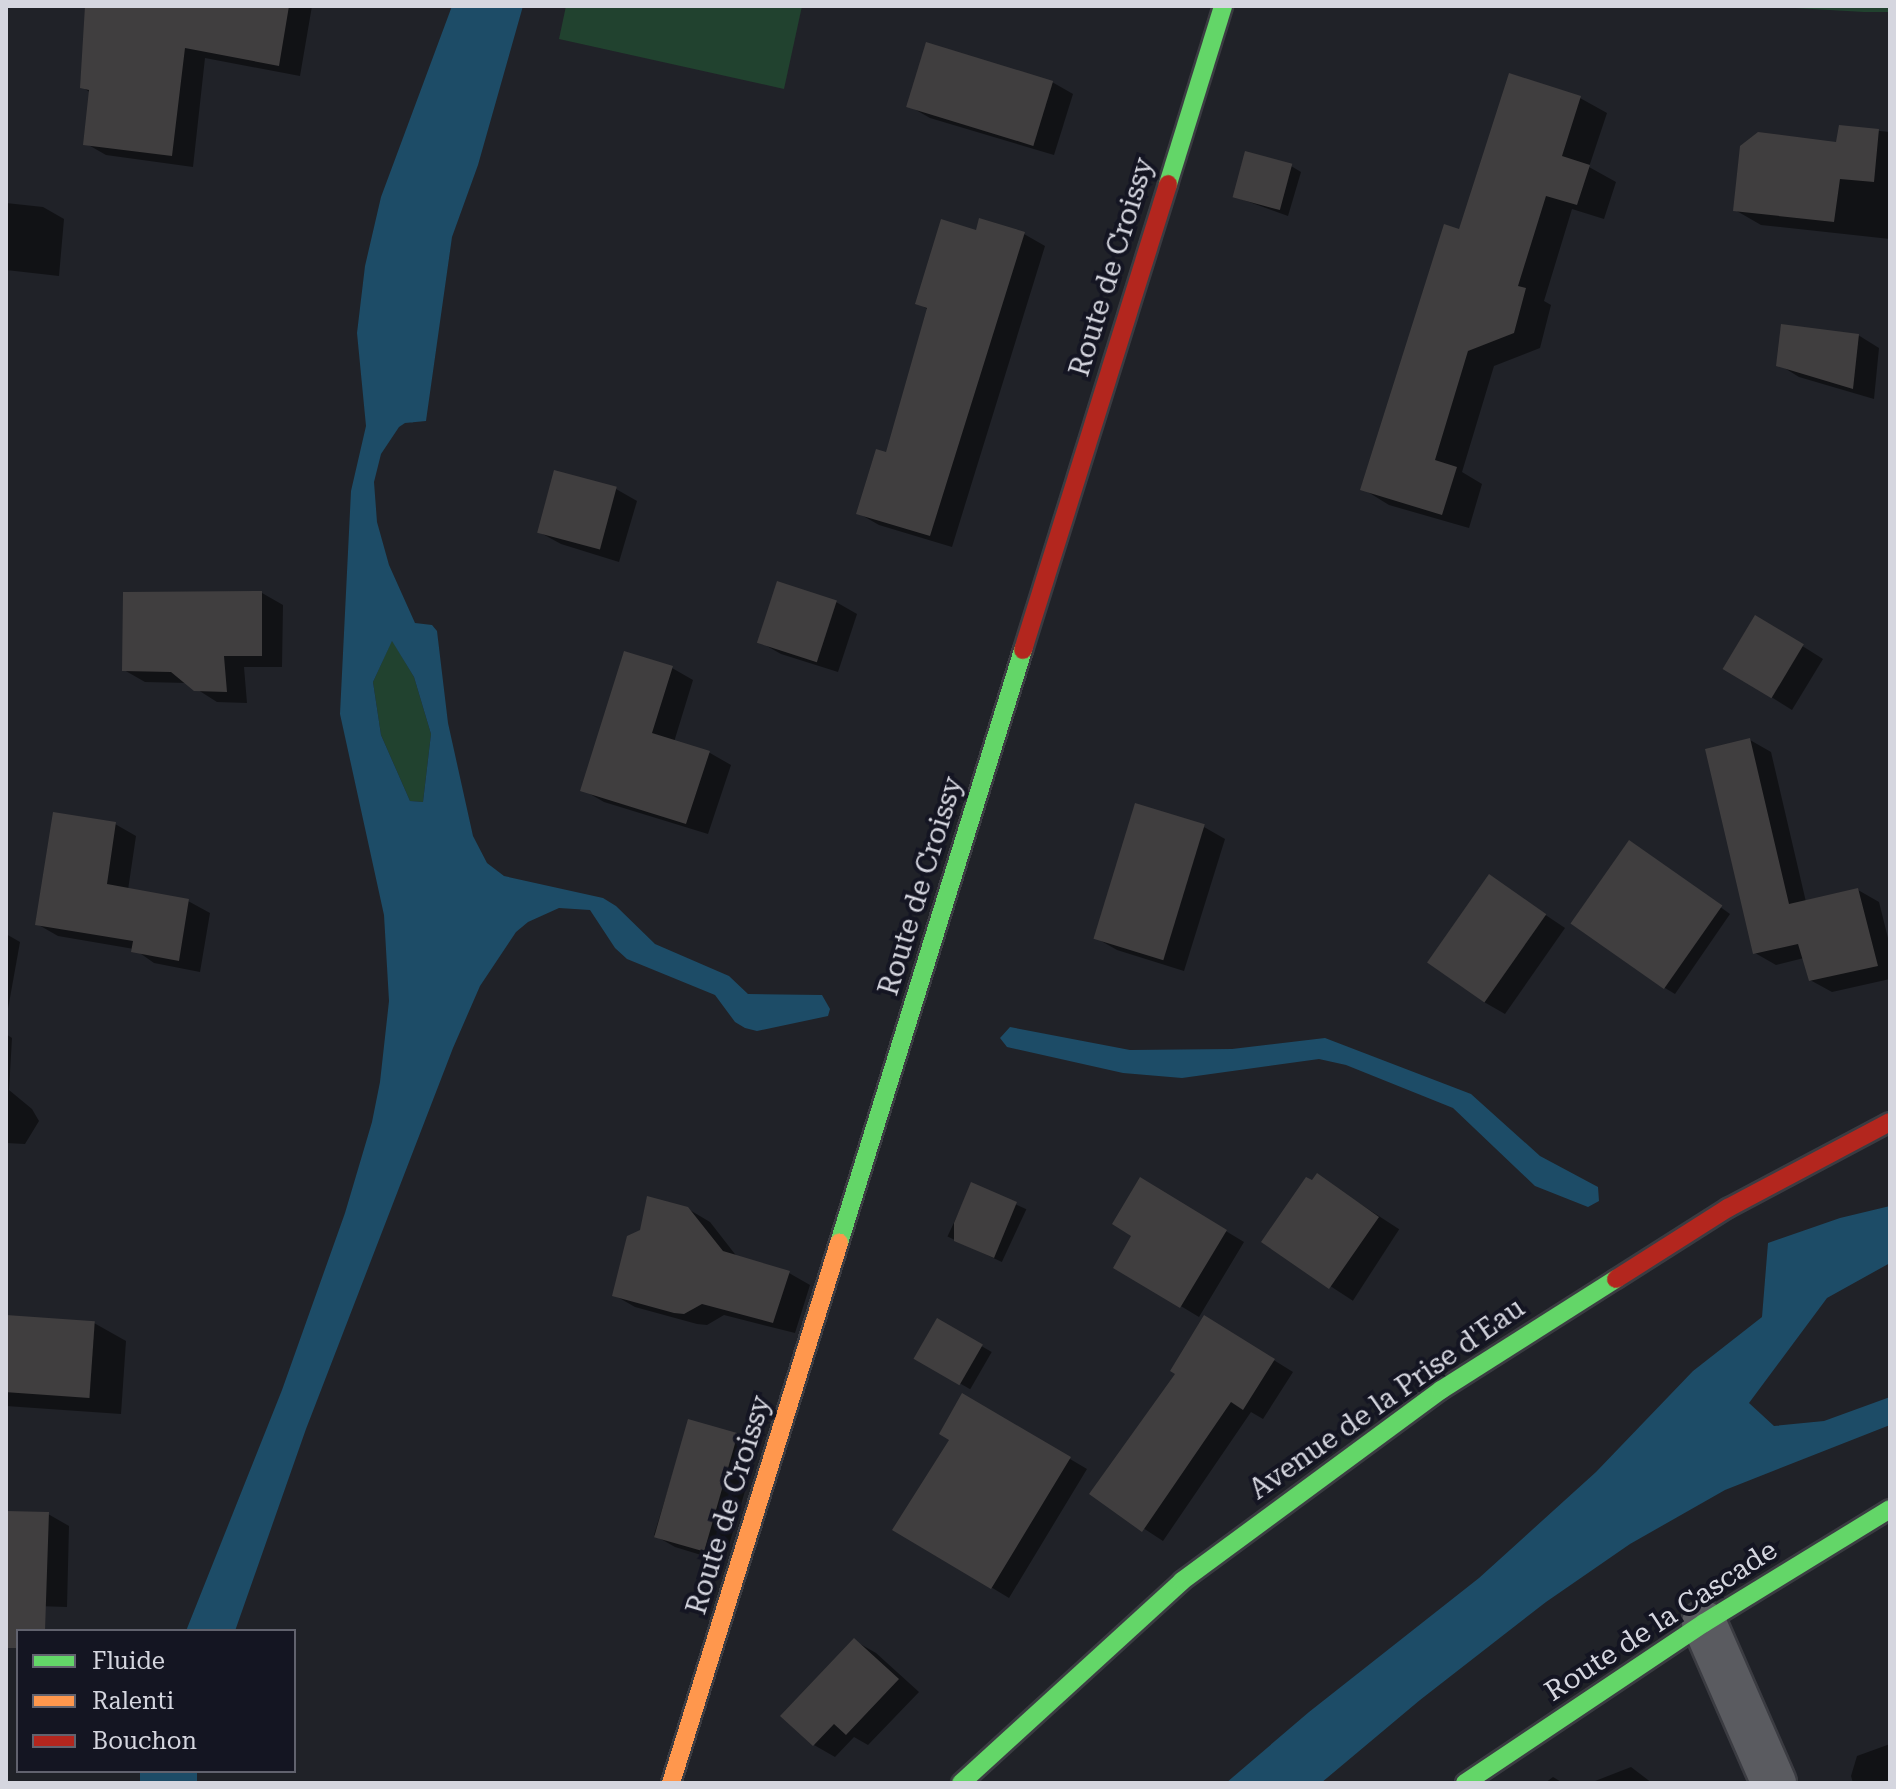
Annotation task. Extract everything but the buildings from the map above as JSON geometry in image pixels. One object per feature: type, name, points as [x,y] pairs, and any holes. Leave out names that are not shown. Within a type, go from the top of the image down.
[{"type":"main road","name":"Route de Croissy","points":[[671,1783],[1223,6]]},
{"type":"main road","name":"Avenue de la Prise d'Eau","points":[[961,1783],[1182,1581],[1441,1390],[1728,1208],[1890,1122]]},
{"type":"main road","name":"Route de la Cascade","points":[[1465,1783],[1704,1623],[1890,1509]]},
{"type":"street","points":[[1704,1623],[1774,1783]]},
{"type":"green space","points":[[566,6],[802,6],[784,89],[559,39]]},
{"type":"green space","points":[[1762,6],[1890,6],[1890,12],[1864,12]]},
{"type":"green space","points":[[392,640],[414,677],[431,734],[423,802],[410,801],[381,735],[373,682]]},
{"type":"water","points":[[452,6],[523,6],[478,165],[452,237],[426,421],[405,423],[399,427],[381,454],[374,482],[377,522],[389,565],[415,623],[432,625],[437,631],[448,723],[473,836],[487,863],[504,876],[603,898],[616,906],[655,944],[729,976],[748,994],[822,995],[830,1009],[828,1016],[757,1031],[745,1028],[735,1022],[715,995],[627,959],[615,948],[590,910],[559,908],[528,922],[516,932],[480,986],[453,1048],[306,1429],[236,1629],[187,1629],[282,1390],[345,1213],[372,1122],[380,1082],[389,1001],[384,915],[340,714],[351,491],[366,426],[357,333],[365,266],[381,197]],"holes":[[[392,641],[414,677],[431,734],[423,802],[410,801],[381,735],[373,682]]]},
{"type":"water","points":[[1010,1027],[1130,1050],[1232,1049],[1325,1038],[1471,1094],[1540,1156],[1598,1187],[1599,1201],[1588,1207],[1535,1186],[1453,1108],[1346,1065],[1319,1059],[1182,1078],[1123,1073],[1007,1047],[1000,1038]]},
{"type":"water","points":[[1890,1206],[1890,1263],[1827,1298],[1749,1403],[1774,1426],[1824,1421],[1890,1397],[1890,1425],[1725,1490],[1630,1544],[1546,1602],[1420,1700],[1321,1783],[1226,1783],[1309,1712],[1479,1578],[1596,1472],[1693,1371],[1762,1317],[1768,1243],[1840,1218]]},
{"type":"water","points":[[140,1773],[197,1773],[197,1783],[140,1783]]},
{"type":"traffic: fast","points":[[1168,184],[1223,6]]},
{"type":"traffic: fast","points":[[839,1243],[1023,650]]},
{"type":"traffic: fast","points":[[961,1783],[1182,1581],[1441,1390],[1616,1279]]},
{"type":"traffic: fast","points":[[1465,1783],[1704,1623],[1890,1509]]},
{"type":"traffic: slow","points":[[671,1783],[839,1243]]},
{"type":"traffic: jam","points":[[1023,650],[1168,184]]},
{"type":"traffic: jam","points":[[1616,1279],[1728,1208],[1890,1122]]}]
